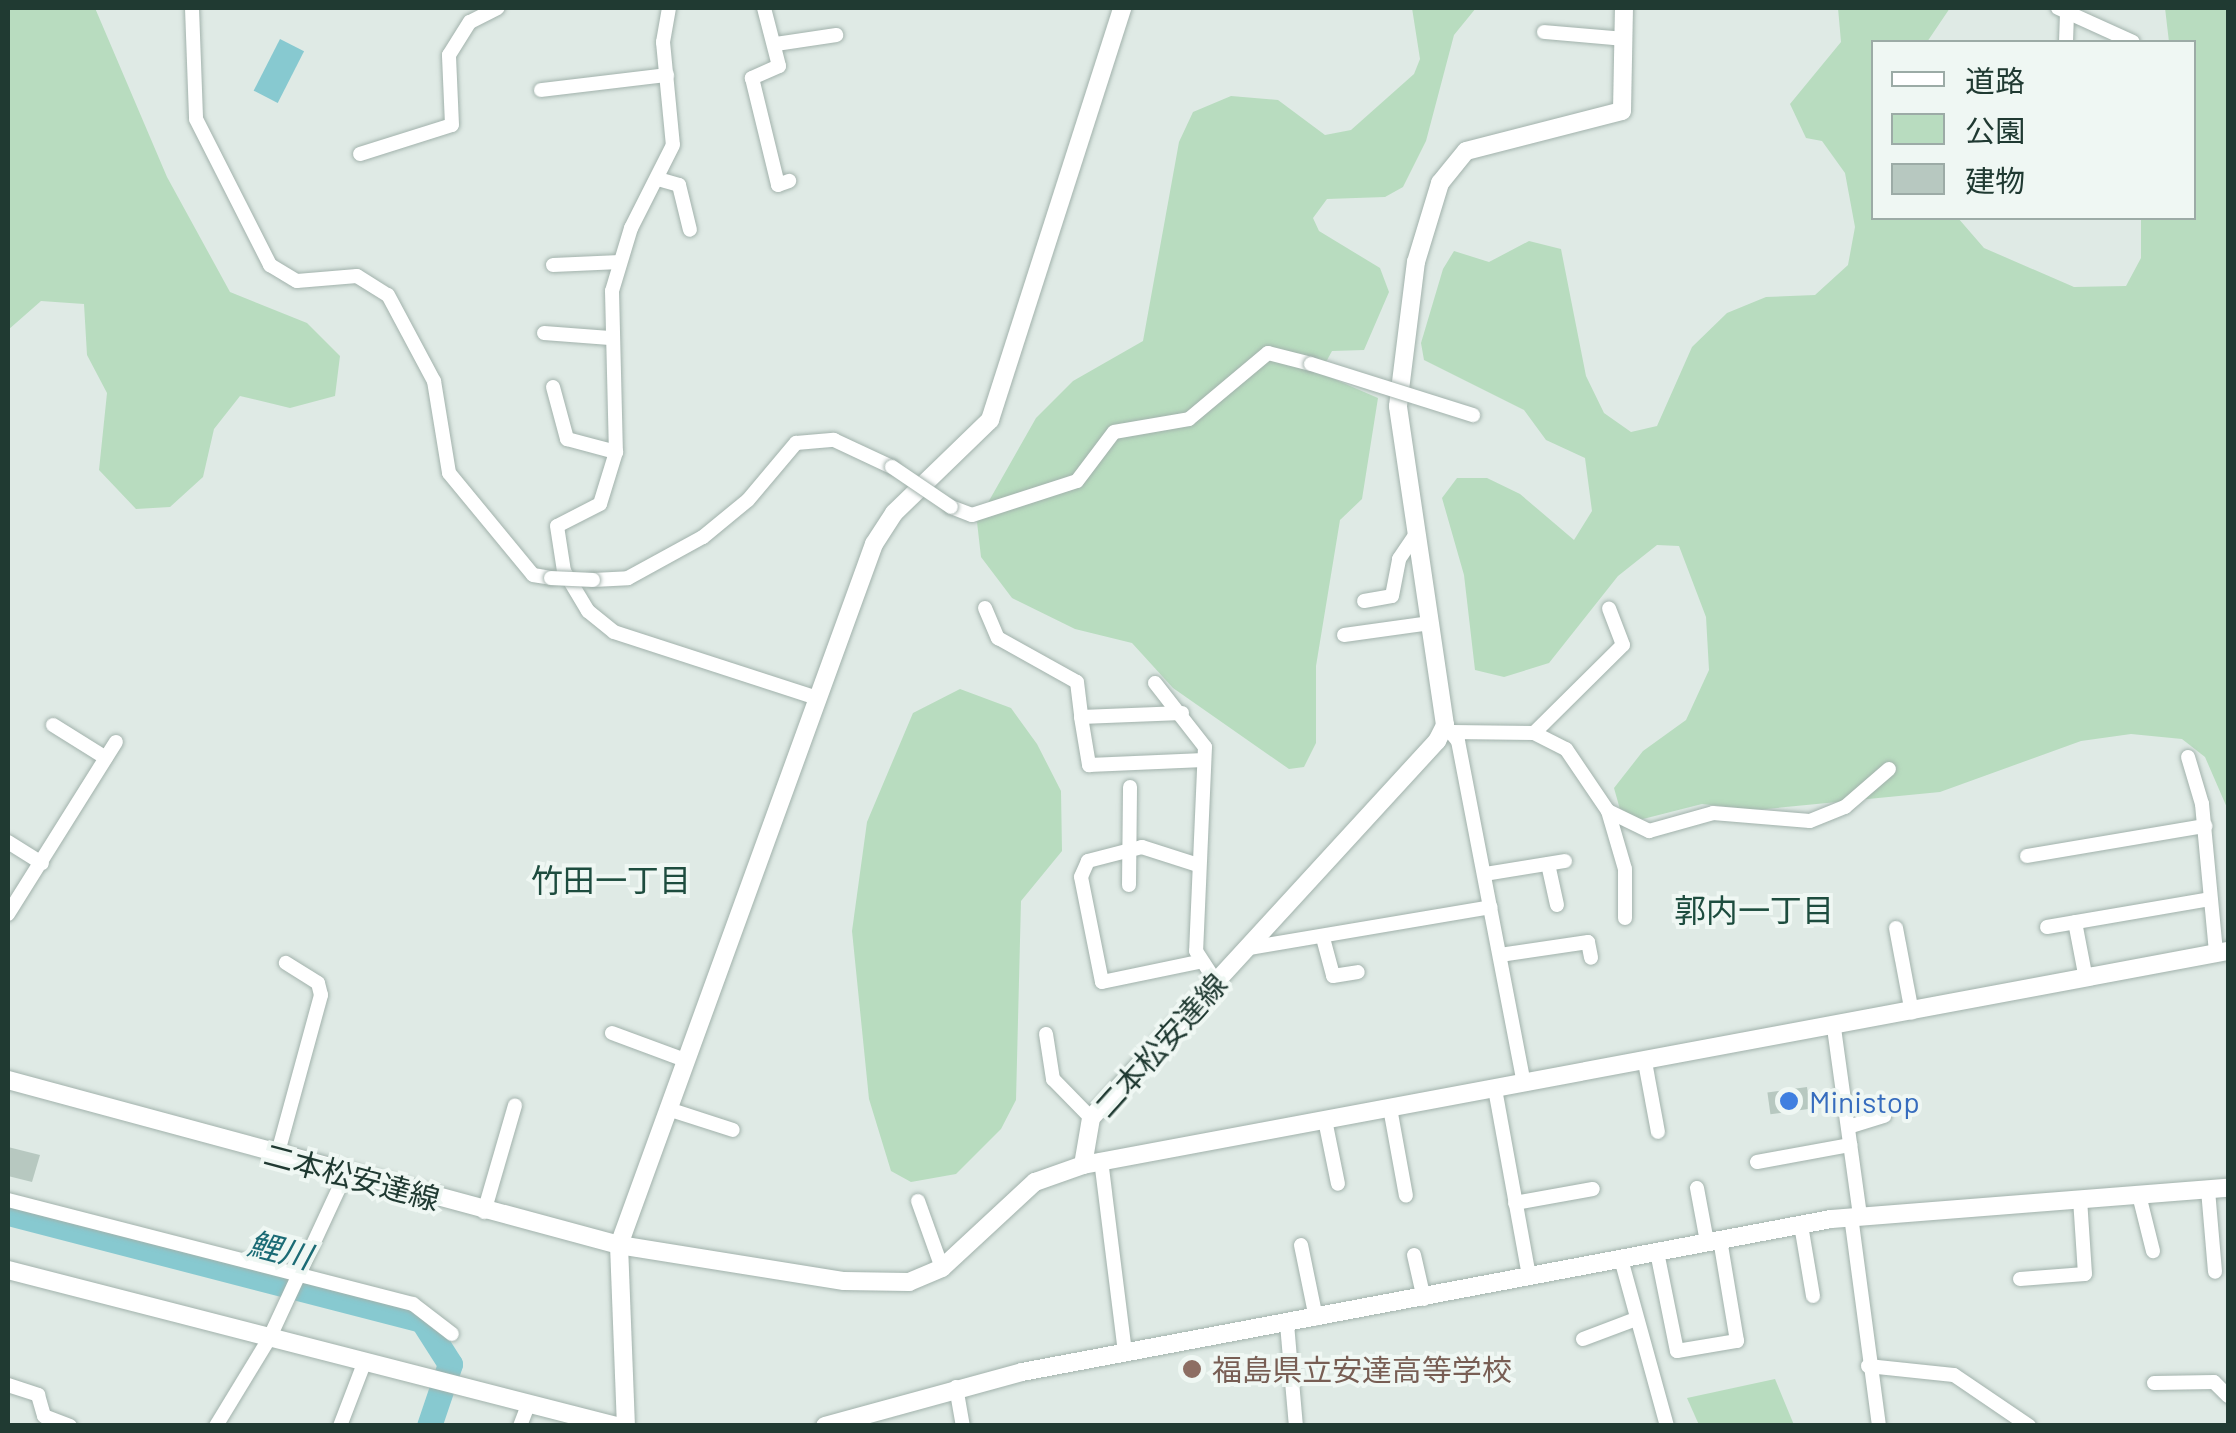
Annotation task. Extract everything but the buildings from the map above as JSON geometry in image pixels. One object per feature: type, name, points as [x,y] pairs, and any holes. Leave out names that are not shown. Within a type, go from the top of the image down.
[{"type":"street","points":[[192,8],[196,119],[270,265],[297,281],[357,276],[388,295],[426,359],[449,473],[533,574],[593,580],[628,578],[703,537],[748,500],[796,443],[834,440],[892,467],[951,507],[972,514],[1077,481],[1114,432],[1189,419],[1268,353],[1473,414]]},
{"type":"street","points":[[360,154],[452,125],[449,55],[470,22],[498,8]]},
{"type":"street","points":[[669,8],[667,75],[673,146],[620,262],[610,338],[616,452],[600,504],[557,526],[564,571],[588,611],[630,640],[696,653],[817,698]]},
{"type":"street","points":[[764,8],[776,44],[778,70],[752,78],[778,184],[789,182]]},
{"type":"street","points":[[626,1426],[619,1245],[874,544],[894,514],[990,420],[1122,8]]},
{"type":"street","points":[[1524,1083],[1485,874],[1449,728],[1430,623],[1416,534],[1398,363],[1440,182],[1474,147],[1616,116],[1624,8]]},
{"type":"street","points":[[2062,11],[2066,40]]},
{"type":"street","points":[[2062,11],[2128,40]]},
{"type":"street","points":[[1544,32],[1624,39]]},
{"type":"street","points":[[776,44],[836,35]]},
{"type":"street","points":[[541,90],[667,75]]},
{"type":"street","points":[[658,179],[679,185],[690,230]]},
{"type":"street","points":[[553,266],[620,262]]},
{"type":"street","points":[[544,333],[610,338]]},
{"type":"street","points":[[553,386],[567,439],[616,452]]},
{"type":"street","points":[[1364,601],[1394,592],[1399,559],[1416,534]]},
{"type":"street","points":[[985,608],[1006,652],[1072,677],[1089,765],[1204,760]]},
{"type":"street","points":[[1534,733],[1623,645],[1609,609]]},
{"type":"street","points":[[1344,635],[1430,623]]},
{"type":"street","points":[[1155,683],[1201,737],[1204,760],[1198,864],[1199,962],[1216,982]]},
{"type":"street","points":[[1081,716],[1182,713]]},
{"type":"street","points":[[53,725],[106,758]]},
{"type":"street","points":[[1449,728],[1534,733],[1566,749],[1608,811],[1624,869],[1626,918]]},
{"type":"street","name":"二本松安達線","points":[[8,1080],[345,1175],[619,1245],[844,1281],[909,1282],[942,1268],[1036,1182],[1092,1162],[1092,1118],[1449,728]]},
{"type":"street","points":[[8,914],[116,742]]},
{"type":"street","points":[[1125,1354],[1092,1162],[1912,1014],[2222,952],[2210,899],[2204,826],[2188,757]]},
{"type":"street","points":[[1608,811],[1649,831],[1712,813],[1810,822],[1845,807],[1889,769]]},
{"type":"street","points":[[1130,786],[1126,852],[1130,884]]},
{"type":"street","points":[[2027,856],[2204,826]]},
{"type":"street","points":[[8,842],[42,863]]},
{"type":"street","points":[[1198,864],[1154,848],[1088,861],[1082,872],[1100,980],[1199,962]]},
{"type":"street","points":[[1485,874],[1565,860]]},
{"type":"street","points":[[1548,864],[1557,905]]},
{"type":"street","points":[[2048,927],[2210,899]]},
{"type":"street","points":[[1249,948],[1491,907]]},
{"type":"street","points":[[2075,922],[2086,980]]},
{"type":"street","points":[[1896,928],[1912,1014]]},
{"type":"street","points":[[1323,938],[1333,976],[1358,972]]},
{"type":"street","points":[[1500,955],[1588,942],[1591,958]]},
{"type":"street","points":[[277,1156],[321,994],[318,983],[286,963]]},
{"type":"street","points":[[1834,1028],[1850,1144],[1868,1366],[1879,1426]]},
{"type":"street","points":[[612,1033],[685,1060]]},
{"type":"street","points":[[1046,1034],[1053,1079],[1092,1118]]},
{"type":"street","points":[[1645,1062],[1658,1132]]},
{"type":"street","points":[[1495,1089],[1529,1277]]},
{"type":"street","points":[[484,1212],[515,1105]]},
{"type":"street","points":[[1390,1108],[1406,1196]]},
{"type":"street","points":[[668,1109],[733,1130]]},
{"type":"street","points":[[1848,1127],[1884,1116]]},
{"type":"street","points":[[1325,1120],[1338,1184]]},
{"type":"street","points":[[1757,1162],[1850,1144]]},
{"type":"street","points":[[216,1426],[270,1338],[345,1175]]},
{"type":"street","points":[[1657,1252],[1677,1351],[1737,1341],[1697,1188]]},
{"type":"street","points":[[825,1426],[956,1387],[1800,1224],[1855,1216],[2228,1188]]},
{"type":"street","points":[[1515,1203],[1593,1189]]},
{"type":"street","points":[[2208,1190],[2215,1272]]},
{"type":"street","points":[[2138,1195],[2152,1251]]},
{"type":"street","points":[[2020,1278],[2085,1274],[2080,1198]]},
{"type":"street","points":[[8,1200],[413,1304],[452,1334]]},
{"type":"street","points":[[918,1202],[942,1268]]},
{"type":"street","points":[[1800,1224],[1813,1296]]},
{"type":"street","points":[[1301,1244],[1316,1318]]},
{"type":"street","points":[[1414,1255],[1424,1298]]},
{"type":"street","points":[[1620,1259],[1667,1426]]},
{"type":"street","points":[[8,1270],[363,1366],[616,1426]]},
{"type":"street","points":[[1583,1339],[1636,1318]]},
{"type":"street","points":[[1287,1324],[1296,1426]]},
{"type":"street","points":[[340,1426],[363,1366]]},
{"type":"street","points":[[1868,1366],[1954,1374],[2029,1426]]},
{"type":"street","points":[[2154,1383],[2214,1382],[2228,1396]]},
{"type":"street","points":[[8,1385],[38,1395],[44,1416],[70,1426]]},
{"type":"street","points":[[956,1387],[964,1426]]},
{"type":"street","points":[[520,1426],[529,1403]]},
{"type":"green space","points":[[8,8],[95,8],[167,177],[230,292],[307,323],[340,356],[335,396],[290,408],[240,396],[214,429],[203,477],[170,507],[136,509],[99,470],[107,393],[87,355],[84,304],[41,301],[8,330]]},
{"type":"green space","points":[[1412,8],[1476,8],[1454,35],[1426,141],[1403,187],[1385,197],[1327,199],[1313,218],[1319,231],[1380,268],[1389,292],[1364,350],[1332,351],[1320,373],[1378,398],[1362,499],[1340,520],[1316,666],[1316,743],[1304,767],[1289,769],[1173,688],[1132,643],[1075,629],[1012,598],[981,557],[977,522],[1036,418],[1073,381],[1143,341],[1179,142],[1193,112],[1231,96],[1278,100],[1325,135],[1351,130],[1414,74],[1420,59]]},
{"type":"green space","points":[[1838,8],[1950,8],[1928,40],[1871,40],[1871,220],[1960,220],[1984,248],[2074,287],[2126,286],[2141,258],[2141,220],[2196,220],[2196,40],[2169,40],[2165,8],[2228,8],[2228,810],[2205,757],[2182,739],[2131,734],[2081,741],[1940,792],[1756,810],[1702,804],[1639,820],[1621,813],[1614,788],[1643,751],[1686,720],[1709,670],[1706,617],[1679,546],[1657,545],[1618,576],[1549,663],[1504,677],[1475,670],[1464,575],[1442,498],[1457,478],[1487,478],[1520,494],[1574,540],[1592,511],[1585,458],[1546,440],[1524,410],[1424,360],[1421,343],[1443,269],[1454,251],[1489,262],[1529,241],[1561,249],[1586,376],[1604,413],[1631,432],[1657,426],[1692,347],[1727,313],[1766,297],[1815,295],[1848,265],[1855,227],[1845,173],[1822,141],[1806,138],[1790,104],[1841,42]]},
{"type":"green space","points":[[960,689],[1011,708],[1037,744],[1061,791],[1062,851],[1021,901],[1016,1100],[1001,1129],[956,1174],[911,1182],[891,1171],[869,1099],[852,931],[867,822],[913,713]]},
{"type":"green space","points":[[1775,1379],[1794,1425],[1699,1425],[1687,1398]]},
{"type":"water","points":[[280,39],[304,51],[278,103],[254,91]]},
{"type":"waterway","name":"鯉川","points":[[8,1213],[422,1320],[450,1364],[429,1426]]},
{"type":"place","name":"Ministop","points":[[1789,1101]]},
{"type":"place","name":"福島県立安達高等学校","points":[[1192,1369]]},
{"type":"district","name":"竹田一丁目","points":[[611,879]]},
{"type":"district","name":"郭内一丁目","points":[[1754,909]]}]
